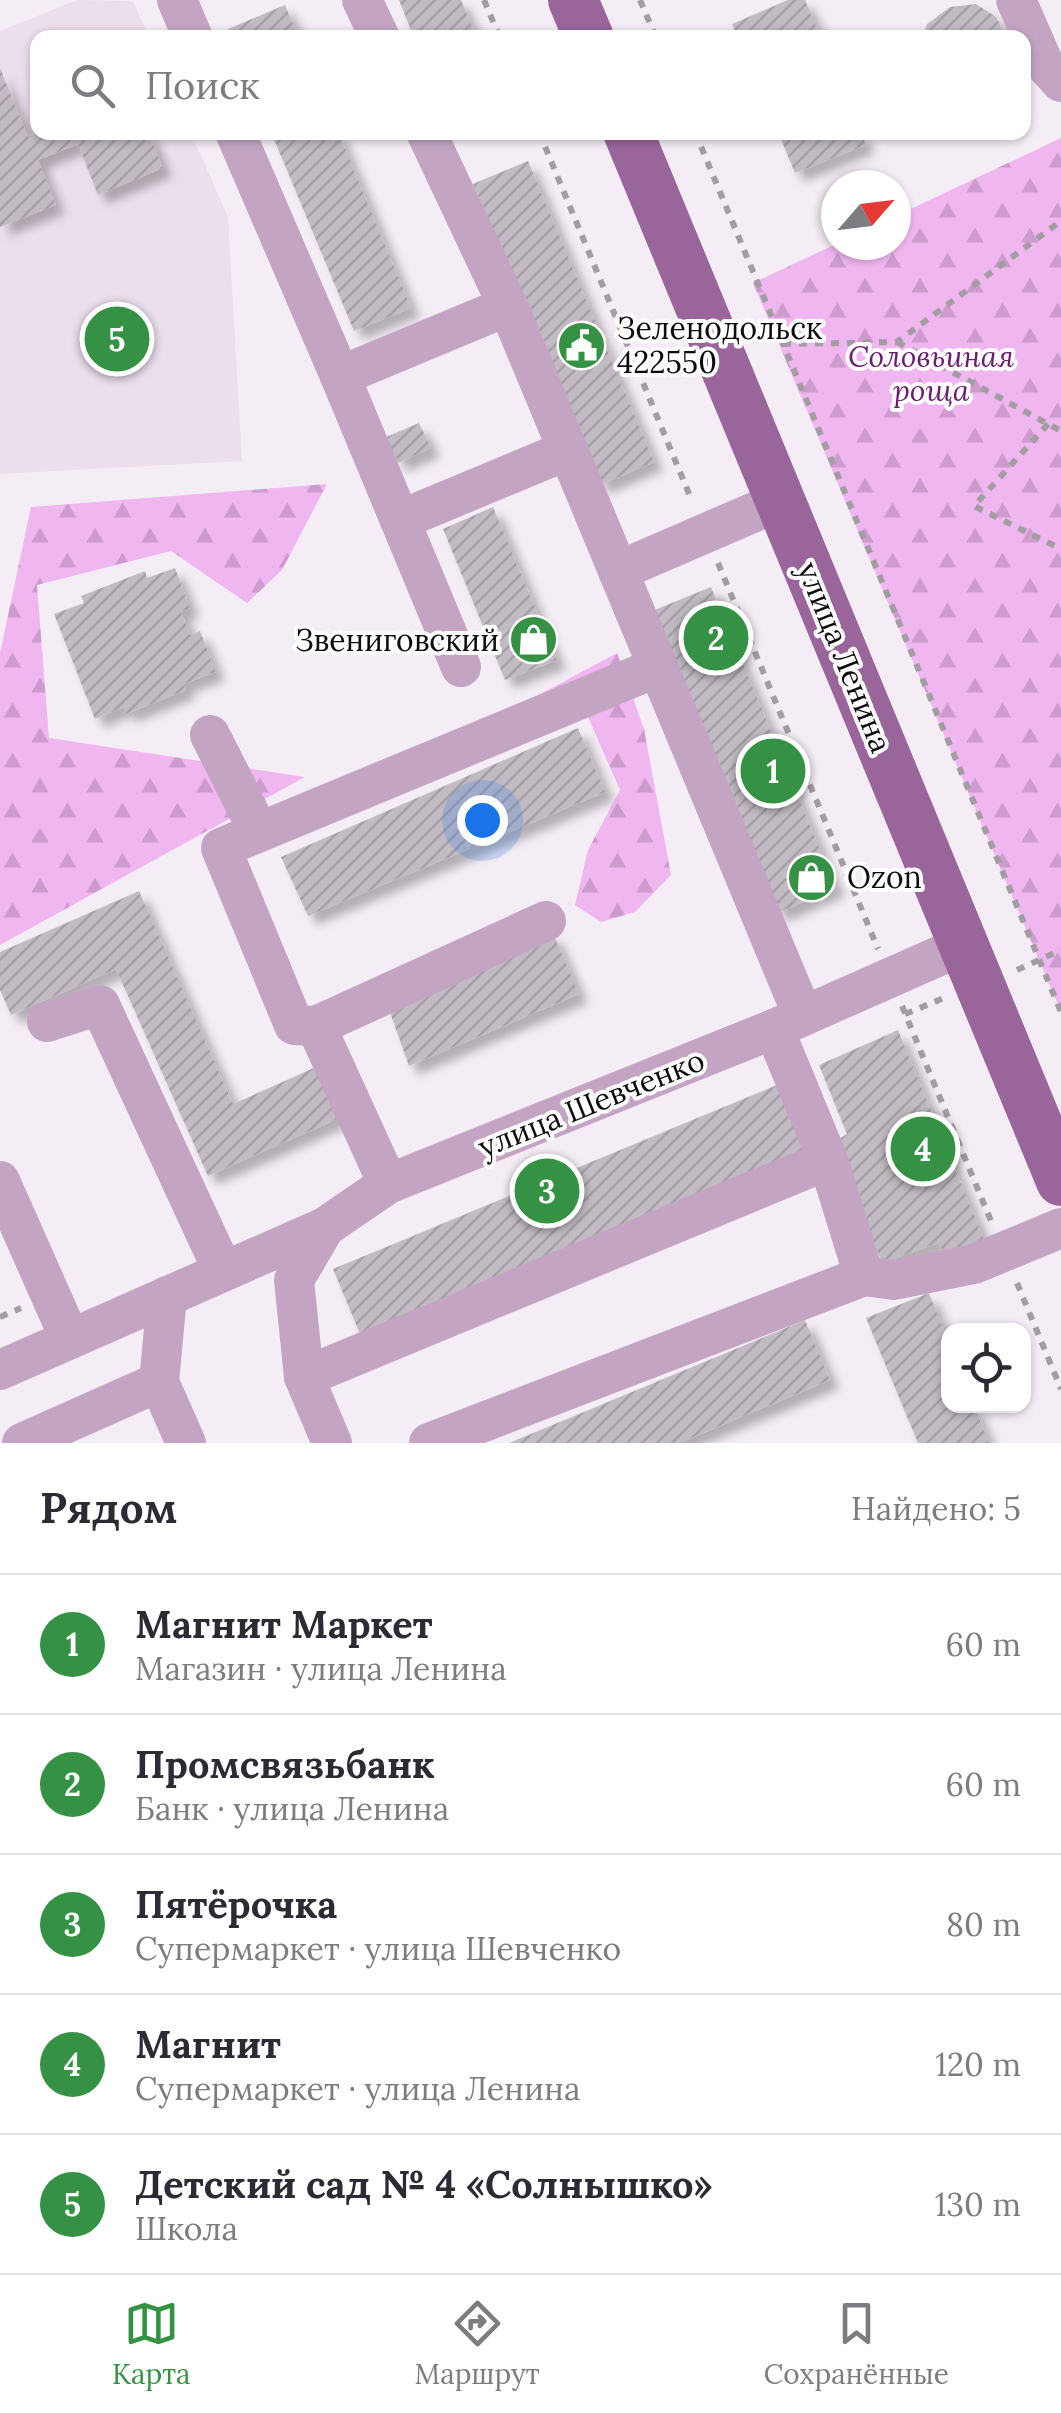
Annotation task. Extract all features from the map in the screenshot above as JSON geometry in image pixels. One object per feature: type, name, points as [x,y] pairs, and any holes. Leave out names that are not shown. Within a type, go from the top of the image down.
[{"type":"main road","points":[[573,0],[586,30]]},
{"type":"main road","name":"улица Ленина","points":[[631,140],[1061,1180]]},
{"type":"street","points":[[177,0],[190,30]]},
{"type":"street","points":[[362,0],[376,30]]},
{"type":"street","points":[[1016,0],[1030,30]]},
{"type":"street","points":[[1031,33],[1044,62],[1061,82]]},
{"type":"street","points":[[237,140],[461,667]]},
{"type":"street","points":[[430,140],[508,306],[658,666],[788,1022],[864,1276]]},
{"type":"street","points":[[340,376],[508,306]]},
{"type":"street","points":[[400,520],[568,450]]},
{"type":"street","points":[[618,571],[780,501]]},
{"type":"street","points":[[546,921],[316,1026],[294,1025],[221,848],[658,666]]},
{"type":"street","points":[[210,735],[258,832]]},
{"type":"street","name":"улица Шевченко","points":[[0,1370],[325,1227],[388,1184],[890,978],[972,964]]},
{"type":"street","points":[[47,1022],[100,1005],[224,1271]]},
{"type":"street","points":[[316,1026],[388,1184]]},
{"type":"street","points":[[304,1377],[828,1160]]},
{"type":"street","points":[[0,1181],[70,1339]]},
{"type":"street","points":[[325,1227],[294,1280],[304,1377],[332,1443]]},
{"type":"street","points":[[428,1443],[864,1276],[894,1280],[974,1264],[1061,1228]]},
{"type":"street","points":[[168,1296],[159,1382],[186,1443]]},
{"type":"street","points":[[22,1443],[159,1382]]},
{"type":"path","points":[[484,0],[497,30]]},
{"type":"path","points":[[640,0],[653,30]]},
{"type":"path","points":[[542,140],[1061,1389]]},
{"type":"path","points":[[699,140],[1061,1012]]},
{"type":"path","points":[[897,342],[1061,221]]},
{"type":"path","points":[[783,344],[897,342],[1061,431]]},
{"type":"path","points":[[1048,424],[974,506],[1061,549]]},
{"type":"path","points":[[972,964],[1040,962],[1061,950]]},
{"type":"shaded area","points":[[77,0],[133,1],[146,30],[30,30],[30,140],[194,140],[228,217],[242,461],[0,474],[0,31]]},
{"type":"green space","name":"Соловьиная роща","points":[[1061,138],[1061,1012],[753,283],[821,251],[821,260],[911,260],[911,209]]},
{"type":"green space","points":[[327,484],[282,570],[247,603],[171,551],[37,585],[49,738],[305,777],[0,945],[0,653],[31,507]]},
{"type":"green space","points":[[617,653],[644,729],[671,875],[635,912],[601,922],[575,905],[588,850],[620,790],[588,717],[518,706]]},
{"type":"building","points":[[399,0],[461,0],[474,30],[411,30]]},
{"type":"building","points":[[788,0],[805,0],[818,30],[735,30],[732,24]]},
{"type":"building","points":[[976,4],[996,17],[1003,30],[925,30],[950,7]]},
{"type":"building","points":[[285,5],[296,30],[228,30]]},
{"type":"building","points":[[0,68],[30,140],[151,140],[163,168],[98,195],[78,144],[38,160],[56,205],[0,227]]},
{"type":"building","points":[[274,140],[341,140],[411,308],[354,331]]},
{"type":"building","points":[[781,140],[864,140],[866,145],[795,173]]},
{"type":"building","points":[[528,161],[654,462],[600,485],[473,184]]},
{"type":"building","points":[[419,423],[431,448],[398,463],[386,437]]},
{"type":"building","points":[[493,507],[557,660],[505,680],[443,529]]},
{"type":"building","points":[[175,568],[190,608],[181,612],[190,635],[200,631],[216,672],[183,684],[186,690],[126,714],[124,707],[95,719],[54,614],[84,603],[81,596],[145,571],[147,578]]},
{"type":"building","points":[[711,587],[836,888],[777,913],[652,611]]},
{"type":"building","points":[[578,728],[605,792],[308,916],[281,857]]},
{"type":"building","points":[[139,891],[233,1104],[316,1067],[339,1118],[208,1176],[116,969],[11,1015],[0,990],[0,952]]},
{"type":"building","points":[[553,933],[579,994],[409,1066],[387,1004]]},
{"type":"building","points":[[898,1030],[985,1242],[947,1260],[938,1243],[882,1263],[832,1143],[847,1134],[819,1065]]},
{"type":"building","points":[[777,1085],[804,1150],[360,1334],[333,1269]]},
{"type":"building","points":[[929,1293],[941,1323],[941,1413],[977,1413],[989,1443],[918,1443],[866,1318]]},
{"type":"building","points":[[805,1320],[830,1380],[679,1443],[509,1443]]},
{"type":"place","name":"Детский сад № 4 «Солнышко»","points":[[117,339]]},
{"type":"place","name":"Зеленодольск 422550","points":[[582,345]]},
{"type":"place","name":"Промсвязьбанк","points":[[716,638]]},
{"type":"place","name":"Звениговский","points":[[534,640]]},
{"type":"place","name":"Магнит Маркет","points":[[773,771]]},
{"type":"place","name":"Ozon","points":[[812,877]]},
{"type":"place","name":"Магнит","points":[[923,1149]]},
{"type":"place","name":"Пятёрочка","points":[[547,1191]]}]
